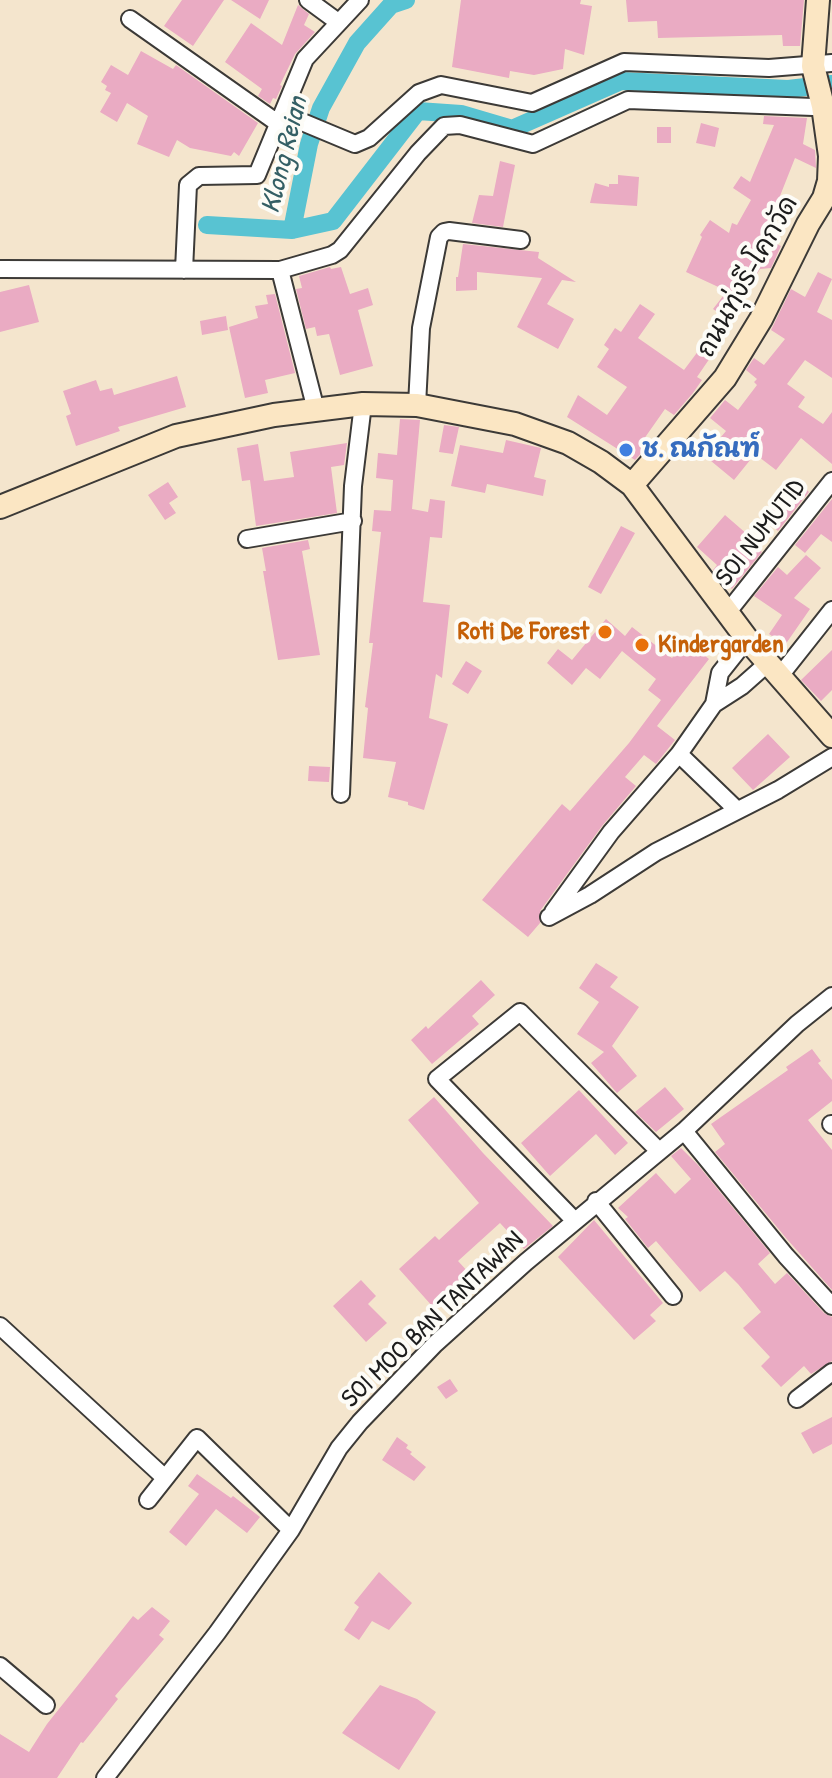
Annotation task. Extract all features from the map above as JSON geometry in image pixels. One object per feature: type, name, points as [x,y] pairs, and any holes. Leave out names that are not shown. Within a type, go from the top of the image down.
[{"type":"street","points":[[308,0],[338,22]]},
{"type":"street","points":[[184,270],[188,185],[199,176],[257,175],[305,59],[360,0]]},
{"type":"street","name":"ถนนทุ่งรี-โคกวัด","points":[[632,485],[725,378],[761,319],[824,198],[831,169],[818,0]]},
{"type":"street","points":[[130,19],[281,119],[309,126],[348,143],[360,144],[419,93],[441,85],[532,103],[624,62],[769,68],[823,65]]},
{"type":"street","points":[[0,269],[280,270],[340,250],[418,153],[444,126],[460,125],[533,144],[628,100],[826,105]]},
{"type":"street","points":[[417,405],[421,328],[439,237],[449,231],[521,240]]},
{"type":"street","points":[[280,270],[316,410]]},
{"type":"street","points":[[341,794],[353,486],[363,404]]},
{"type":"street","points":[[0,507],[176,436],[274,415],[363,404],[417,405],[515,424],[556,438],[601,462],[632,485],[747,639],[829,728]]},
{"type":"street","name":"SOI NUMUTID","points":[[727,613],[832,481]]},
{"type":"street","points":[[247,539],[353,521]]},
{"type":"street","points":[[832,610],[774,670],[714,704],[679,754],[611,832],[549,917],[590,895],[656,852],[778,790],[832,757]]},
{"type":"street","points":[[714,704],[720,673],[747,639]]},
{"type":"street","points":[[679,754],[736,809]]},
{"type":"street","name":"SOI MOO BAN TANTAWAN","points":[[105,1778],[217,1633],[291,1530],[339,1448],[360,1422],[435,1344],[596,1201],[684,1131],[797,1024],[832,996]]},
{"type":"street","points":[[574,1220],[437,1079],[520,1012],[659,1151]]},
{"type":"street","points":[[684,1131],[786,1256],[832,1306]]},
{"type":"street","points":[[596,1201],[673,1296]]},
{"type":"street","points":[[0,1326],[165,1478]]},
{"type":"street","points":[[797,1399],[832,1372]]},
{"type":"street","points":[[148,1500],[197,1438],[291,1530]]},
{"type":"street","points":[[0,1666],[46,1705]]},
{"type":"building","points":[[182,0],[224,0],[193,46],[164,26]]},
{"type":"building","points":[[231,0],[269,0],[260,19]]},
{"type":"building","points":[[461,0],[581,0],[580,4],[592,6],[584,55],[565,49],[563,69],[534,75],[510,71],[509,78],[452,67]]},
{"type":"building","points":[[626,0],[804,0],[800,46],[783,46],[782,35],[658,38],[657,21],[628,22]]},
{"type":"building","points":[[298,5],[309,14],[304,25],[315,32],[295,54],[276,99],[273,98],[270,104],[258,96],[262,89],[225,62],[251,23],[282,45]]},
{"type":"building","points":[[141,51],[173,69],[176,65],[258,123],[239,156],[234,152],[231,156],[190,148],[177,140],[169,157],[137,144],[148,116],[127,103],[117,122],[100,112],[111,93],[105,90],[107,86],[101,82],[111,65],[128,75]]},
{"type":"building","points":[[764,116],[807,118],[803,144],[815,150],[816,168],[795,158],[780,196],[788,200],[766,239],[781,246],[771,268],[760,269],[729,320],[713,309],[727,291],[686,272],[702,237],[700,235],[710,220],[729,233],[732,223],[737,225],[751,200],[733,188],[741,176],[750,182],[774,125],[763,124]]},
{"type":"building","points":[[701,123],[719,128],[715,147],[696,143]]},
{"type":"building","points":[[657,127],[671,127],[671,143],[657,143]]},
{"type":"building","points":[[500,161],[515,165],[503,227],[472,223],[479,195],[493,196]]},
{"type":"building","points":[[618,175],[639,177],[637,206],[590,203],[595,183],[609,187],[609,184],[618,184]]},
{"type":"building","points":[[463,244],[539,252],[538,258],[576,282],[562,280],[547,304],[574,319],[558,349],[517,327],[542,278],[477,272],[477,290],[456,291]]},
{"type":"building","points":[[341,267],[350,294],[368,288],[373,305],[358,310],[373,366],[340,375],[329,334],[317,336],[315,327],[306,329],[296,289],[302,288],[299,276]]},
{"type":"building","points":[[818,272],[832,279],[817,312],[832,320],[832,378],[805,360],[787,384],[805,397],[798,407],[823,424],[832,412],[832,464],[801,438],[776,470],[755,454],[734,480],[705,456],[726,431],[710,418],[725,400],[738,410],[757,385],[754,382],[757,379],[746,370],[754,358],[764,365],[785,339],[771,330],[791,289],[805,297]]},
{"type":"building","points":[[29,285],[39,322],[0,332],[0,292]]},
{"type":"building","points":[[275,294],[295,373],[265,380],[268,393],[245,398],[229,327],[258,318],[255,306],[268,304],[266,295]]},
{"type":"building","points":[[640,304],[655,314],[638,338],[684,370],[699,350],[710,358],[697,377],[702,380],[693,393],[674,415],[665,409],[639,446],[644,450],[635,460],[567,417],[578,395],[607,415],[627,387],[597,367],[609,349],[604,345],[615,328],[621,332]]},
{"type":"building","points":[[226,316],[228,330],[202,335],[200,321]]},
{"type":"building","points":[[177,376],[186,407],[118,427],[120,431],[76,446],[66,416],[71,414],[63,391],[96,380],[100,391],[112,388],[114,395]]},
{"type":"building","points":[[400,419],[420,420],[412,509],[428,512],[430,499],[445,501],[442,538],[430,537],[423,602],[450,605],[442,678],[436,674],[429,718],[448,724],[424,810],[388,797],[396,762],[363,758],[368,708],[365,707],[373,643],[369,643],[381,532],[372,531],[374,510],[391,511],[393,480],[376,478],[378,453],[397,455]]},
{"type":"building","points":[[444,425],[459,427],[453,454],[439,452]]},
{"type":"building","points":[[506,440],[541,448],[534,477],[546,480],[543,496],[487,484],[485,493],[451,486],[460,445],[503,453]]},
{"type":"building","points":[[347,443],[344,465],[331,467],[337,513],[256,526],[250,480],[242,481],[237,448],[258,444],[264,481],[294,477],[290,452]]},
{"type":"building","points":[[795,480],[809,492],[778,531],[763,517]]},
{"type":"building","points":[[168,482],[178,497],[169,503],[176,513],[165,520],[148,495]]},
{"type":"building","points":[[832,499],[832,542],[821,534],[805,553],[795,545]]},
{"type":"building","points":[[725,515],[755,541],[752,543],[762,552],[732,589],[713,570],[717,565],[697,547]]},
{"type":"building","points":[[621,526],[635,533],[601,594],[588,587]]},
{"type":"building","points":[[308,540],[310,549],[302,551],[320,655],[278,660],[262,548]]},
{"type":"building","points":[[806,555],[821,568],[794,598],[810,609],[785,645],[769,634],[782,615],[754,596],[778,567],[787,575]]},
{"type":"building","points":[[606,619],[625,636],[632,627],[672,658],[686,641],[709,659],[657,726],[675,740],[656,764],[644,755],[625,777],[636,786],[602,826],[540,911],[540,923],[528,937],[482,900],[562,804],[570,811],[629,743],[661,700],[648,690],[656,679],[622,651],[600,679],[586,668],[572,685],[547,663],[558,649],[572,660]]},
{"type":"building","points":[[832,650],[832,690],[821,701],[801,680]]},
{"type":"building","points":[[466,661],[482,671],[468,694],[452,684]]},
{"type":"building","points":[[768,734],[790,757],[753,790],[732,768]]},
{"type":"building","points":[[309,766],[330,767],[329,782],[308,781]]},
{"type":"building","points":[[596,963],[618,977],[610,987],[639,1007],[612,1046],[637,1076],[617,1093],[591,1063],[604,1052],[577,1034],[599,1002],[579,988]]},
{"type":"building","points":[[481,980],[495,995],[472,1016],[479,1024],[432,1064],[411,1040],[426,1026],[428,1029]]},
{"type":"building","points":[[812,1049],[821,1061],[818,1063],[832,1080],[832,1101],[808,1120],[832,1150],[832,1290],[715,1152],[725,1144],[711,1124],[788,1070],[786,1067]]},
{"type":"building","points":[[665,1087],[684,1109],[656,1132],[635,1112]]},
{"type":"building","points":[[579,1090],[628,1143],[615,1155],[596,1134],[550,1176],[521,1143]]},
{"type":"building","points":[[434,1097],[553,1226],[524,1249],[500,1223],[458,1261],[470,1274],[433,1307],[399,1269],[435,1236],[439,1240],[479,1203],[408,1120]]},
{"type":"building","points":[[681,1148],[770,1253],[758,1264],[775,1284],[787,1273],[824,1313],[832,1317],[832,1361],[811,1374],[804,1366],[781,1387],[761,1366],[770,1357],[743,1328],[761,1312],[738,1284],[725,1271],[700,1292],[656,1241],[648,1248],[625,1219],[628,1217],[618,1208],[656,1173],[675,1194],[691,1179],[671,1156]]},
{"type":"building","points":[[594,1220],[663,1303],[650,1315],[656,1321],[634,1340],[558,1257]]},
{"type":"building","points":[[361,1280],[376,1296],[368,1304],[387,1323],[366,1342],[333,1306]]},
{"type":"building","points":[[450,1379],[458,1391],[446,1399],[437,1387]]},
{"type":"building","points":[[832,1417],[832,1444],[813,1454],[801,1433]]},
{"type":"building","points":[[397,1437],[408,1445],[406,1448],[412,1452],[410,1454],[426,1467],[414,1481],[382,1460]]},
{"type":"building","points":[[197,1474],[260,1517],[247,1533],[216,1509],[186,1546],[169,1532],[199,1494],[188,1486]]},
{"type":"building","points":[[379,1572],[412,1603],[389,1630],[372,1621],[359,1640],[344,1630],[359,1607],[354,1603]]},
{"type":"building","points":[[152,1607],[170,1621],[159,1635],[164,1639],[115,1696],[118,1699],[81,1742],[57,1778],[0,1778],[0,1734],[29,1752],[47,1724],[133,1616],[138,1620]]},
{"type":"building","points":[[380,1685],[417,1699],[436,1712],[399,1770],[342,1733]]},
{"type":"waterway","name":"Klong Reian","points":[[292,230],[309,144],[321,108],[357,43],[391,5],[406,0]]},
{"type":"waterway","name":"Klong Reian","points":[[207,225],[292,230],[333,221],[418,111],[461,114],[512,129],[621,81],[788,89],[832,84]]},
{"type":"place","name":"ช. ณกัณฑ์","points":[[626,450]]},
{"type":"place","name":"Roti De Forest","points":[[605,632]]},
{"type":"place","name":"Kindergarden","points":[[642,645]]}]
